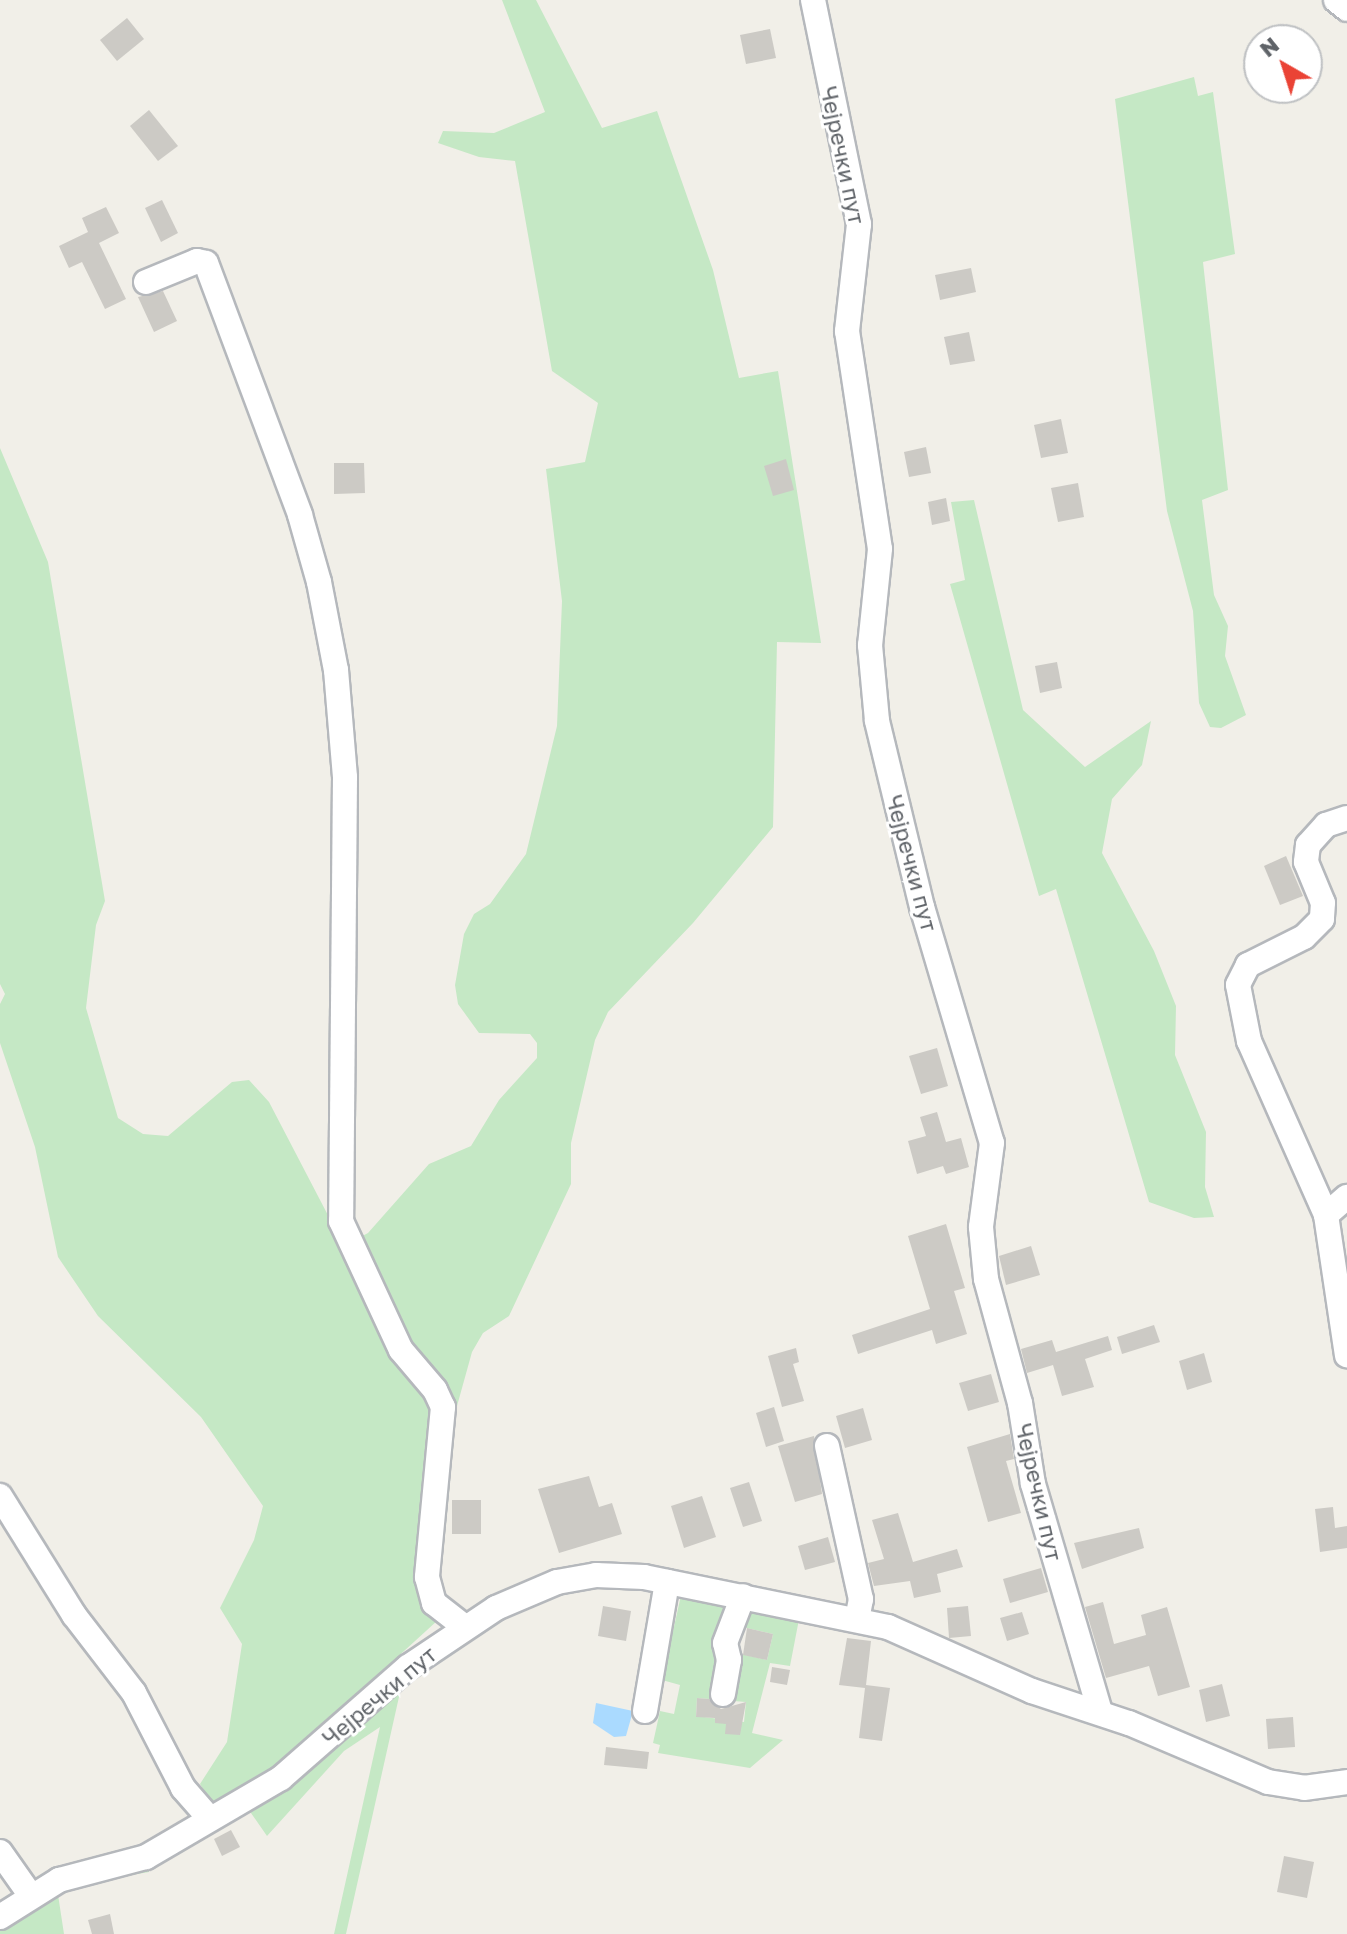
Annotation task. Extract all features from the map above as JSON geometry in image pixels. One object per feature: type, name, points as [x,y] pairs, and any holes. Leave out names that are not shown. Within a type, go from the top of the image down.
[{"type":"street","name":"Чејречки пут","points":[[813,0],[859,224],[847,331],[880,549],[870,645],[877,721],[918,893],[992,1143],[981,1227],[986,1279],[1020,1403],[1033,1484],[1100,1712]]},
{"type":"street","points":[[1336,0],[1347,9]]},
{"type":"street","points":[[146,282],[197,261],[206,263],[300,515],[319,582],[336,670],[345,777],[341,1221],[401,1350],[439,1396],[442,1419],[427,1577],[434,1603],[465,1627]]},
{"type":"street","points":[[1347,818],[1326,825],[1308,845],[1306,862],[1323,903],[1322,919],[1304,937],[1248,965],[1238,985],[1249,1041],[1326,1215],[1347,1355]]},
{"type":"street","points":[[1326,1215],[1347,1197]]},
{"type":"street","points":[[827,1446],[861,1599],[857,1620]]},
{"type":"street","points":[[0,1496],[74,1615],[134,1693],[183,1788],[210,1819]]},
{"type":"street","name":"Чејречки пут","points":[[0,1917],[59,1880],[146,1857],[281,1778],[408,1667],[465,1627],[557,1582],[596,1575],[667,1582],[857,1620],[935,1644],[1032,1691],[1100,1712],[1268,1782],[1304,1788],[1347,1782]]},
{"type":"street","points":[[645,1711],[667,1582]]},
{"type":"street","points":[[723,1694],[729,1660],[725,1643],[743,1596]]},
{"type":"street","points":[[0,1852],[31,1896]]},
{"type":"green space","points":[[502,0],[536,0],[602,128],[657,111],[713,270],[739,378],[778,371],[821,643],[777,642],[773,827],[693,923],[608,1012],[595,1040],[571,1143],[571,1184],[509,1316],[483,1333],[472,1352],[447,1442],[434,1586],[449,1610],[278,1766],[212,1805],[200,1784],[227,1742],[242,1644],[220,1608],[254,1540],[263,1506],[201,1417],[98,1316],[58,1257],[35,1147],[0,1043],[0,1004],[5,994],[0,984],[0,448],[48,562],[105,901],[96,925],[86,1008],[118,1118],[143,1134],[168,1136],[232,1082],[249,1080],[269,1102],[344,1246],[368,1233],[429,1164],[471,1146],[499,1100],[537,1058],[537,1043],[530,1034],[479,1033],[458,1004],[455,985],[464,934],[474,914],[490,904],[526,854],[557,726],[562,601],[546,469],[585,462],[598,403],[552,371],[515,161],[479,157],[438,143],[443,131],[494,133],[545,112]]},
{"type":"green space","points":[[1194,77],[1198,96],[1213,92],[1235,254],[1203,262],[1228,490],[1202,500],[1214,595],[1228,626],[1225,656],[1246,715],[1221,728],[1210,727],[1199,703],[1193,611],[1167,511],[1115,99]]},
{"type":"green space","points":[[974,500],[1023,710],[1085,767],[1151,721],[1142,765],[1112,799],[1102,853],[1154,951],[1176,1006],[1175,1055],[1206,1132],[1205,1187],[1214,1217],[1194,1218],[1149,1202],[1056,889],[1039,896],[950,584],[965,580],[951,502]]},
{"type":"green space","points":[[682,1591],[800,1614],[790,1666],[770,1663],[752,1733],[783,1740],[750,1768],[658,1753],[660,1745],[653,1743],[660,1711],[674,1714],[680,1685],[662,1680]],"holes":[[[738,1626],[773,1634],[767,1660],[732,1652]],[[697,1698],[746,1702],[744,1722],[696,1716]]]},
{"type":"green space","points":[[405,1670],[346,1934],[334,1934],[380,1727],[344,1751],[267,1836],[242,1800]]},
{"type":"green space","points":[[146,1856],[149,1872],[57,1888],[64,1934],[0,1934],[0,1914],[35,1890]]},
{"type":"water","points":[[596,1703],[633,1711],[626,1736],[614,1737],[593,1723]]},
{"type":"building","points":[[127,18],[144,39],[117,61],[100,40]]},
{"type":"building","points":[[770,29],[776,58],[746,64],[740,35]]},
{"type":"building","points":[[149,110],[178,146],[158,161],[130,126]]},
{"type":"building","points":[[162,200],[178,233],[161,242],[145,208]]},
{"type":"building","points":[[106,207],[119,233],[99,243],[126,299],[105,309],[82,262],[69,268],[59,246],[88,232],[82,218]]},
{"type":"building","points":[[971,268],[976,292],[940,300],[935,275]]},
{"type":"building","points":[[163,291],[177,321],[154,332],[138,297]]},
{"type":"building","points":[[969,332],[975,361],[950,365],[944,337]]},
{"type":"building","points":[[1061,419],[1068,453],[1041,458],[1034,425]]},
{"type":"building","points":[[926,447],[931,473],[909,477],[904,452]]},
{"type":"building","points":[[786,459],[794,490],[773,496],[764,466]]},
{"type":"building","points":[[334,463],[364,463],[365,493],[334,494]]},
{"type":"building","points":[[1078,483],[1084,517],[1058,522],[1051,488]]},
{"type":"building","points":[[946,498],[950,521],[932,525],[928,502]]},
{"type":"building","points":[[1057,662],[1062,688],[1040,693],[1035,666]]},
{"type":"building","points":[[1286,856],[1303,896],[1280,905],[1264,866]]},
{"type":"building","points":[[937,1048],[948,1086],[921,1094],[909,1056]]},
{"type":"building","points":[[937,1112],[946,1142],[961,1138],[969,1167],[946,1174],[943,1166],[917,1174],[908,1141],[926,1136],[920,1117]]},
{"type":"building","points":[[946,1224],[965,1288],[954,1291],[967,1334],[936,1344],[932,1330],[858,1354],[852,1335],[930,1309],[908,1236]]},
{"type":"building","points":[[1031,1246],[1040,1275],[1006,1285],[999,1256]]},
{"type":"building","points":[[1154,1325],[1160,1342],[1122,1354],[1117,1337]]},
{"type":"building","points":[[1108,1336],[1112,1350],[1085,1359],[1094,1387],[1062,1396],[1053,1365],[1027,1373],[1021,1349],[1052,1340],[1056,1352]]},
{"type":"building","points":[[796,1348],[799,1362],[793,1364],[804,1401],[782,1407],[768,1356]]},
{"type":"building","points":[[1204,1353],[1212,1382],[1187,1390],[1179,1361]]},
{"type":"building","points":[[991,1374],[999,1402],[968,1411],[959,1383]]},
{"type":"building","points":[[774,1407],[784,1441],[766,1447],[756,1413]]},
{"type":"building","points":[[863,1408],[872,1440],[845,1448],[836,1416]]},
{"type":"building","points":[[1010,1434],[1014,1459],[1006,1461],[1021,1513],[988,1522],[967,1447]]},
{"type":"building","points":[[814,1436],[822,1494],[795,1502],[778,1446]]},
{"type":"building","points":[[589,1476],[599,1507],[612,1503],[622,1534],[559,1553],[538,1489]]},
{"type":"building","points":[[749,1482],[762,1521],[743,1527],[730,1488]]},
{"type":"building","points":[[702,1496],[716,1537],[684,1548],[671,1506]]},
{"type":"building","points":[[452,1500],[481,1500],[481,1534],[452,1534]]},
{"type":"building","points":[[1333,1507],[1335,1528],[1347,1526],[1347,1548],[1320,1552],[1315,1509]]},
{"type":"building","points":[[898,1513],[913,1562],[957,1549],[963,1567],[937,1574],[941,1592],[914,1598],[910,1581],[874,1586],[868,1563],[884,1559],[872,1520]]},
{"type":"building","points":[[1139,1528],[1144,1548],[1082,1569],[1074,1543]]},
{"type":"building","points":[[828,1537],[835,1562],[805,1570],[798,1546]]},
{"type":"building","points":[[1041,1568],[1048,1592],[1010,1603],[1003,1579]]},
{"type":"building","points":[[1103,1602],[1114,1644],[1146,1635],[1141,1615],[1167,1607],[1190,1687],[1158,1696],[1149,1666],[1106,1678],[1085,1607]]},
{"type":"building","points":[[603,1606],[631,1611],[626,1641],[598,1636]]},
{"type":"building","points":[[968,1606],[971,1636],[949,1638],[947,1608]]},
{"type":"building","points":[[1022,1612],[1029,1634],[1007,1641],[1000,1618]]},
{"type":"building","points":[[747,1628],[773,1634],[767,1660],[743,1655]]},
{"type":"building","points":[[847,1638],[871,1641],[866,1685],[890,1688],[882,1741],[859,1738],[865,1688],[839,1685]]},
{"type":"building","points":[[772,1667],[790,1670],[787,1685],[770,1682]]},
{"type":"building","points":[[1222,1684],[1230,1716],[1206,1722],[1199,1690]]},
{"type":"building","points":[[697,1698],[709,1699],[721,1709],[746,1702],[740,1735],[725,1734],[726,1724],[715,1723],[715,1718],[696,1717]]},
{"type":"building","points":[[1293,1717],[1295,1747],[1268,1749],[1266,1719]]},
{"type":"building","points":[[606,1747],[649,1752],[647,1769],[604,1765]]},
{"type":"building","points":[[231,1830],[240,1847],[222,1856],[214,1839]]},
{"type":"building","points":[[1284,1856],[1314,1862],[1307,1898],[1277,1892]]},
{"type":"building","points":[[110,1914],[114,1934],[92,1934],[88,1920]]}]
